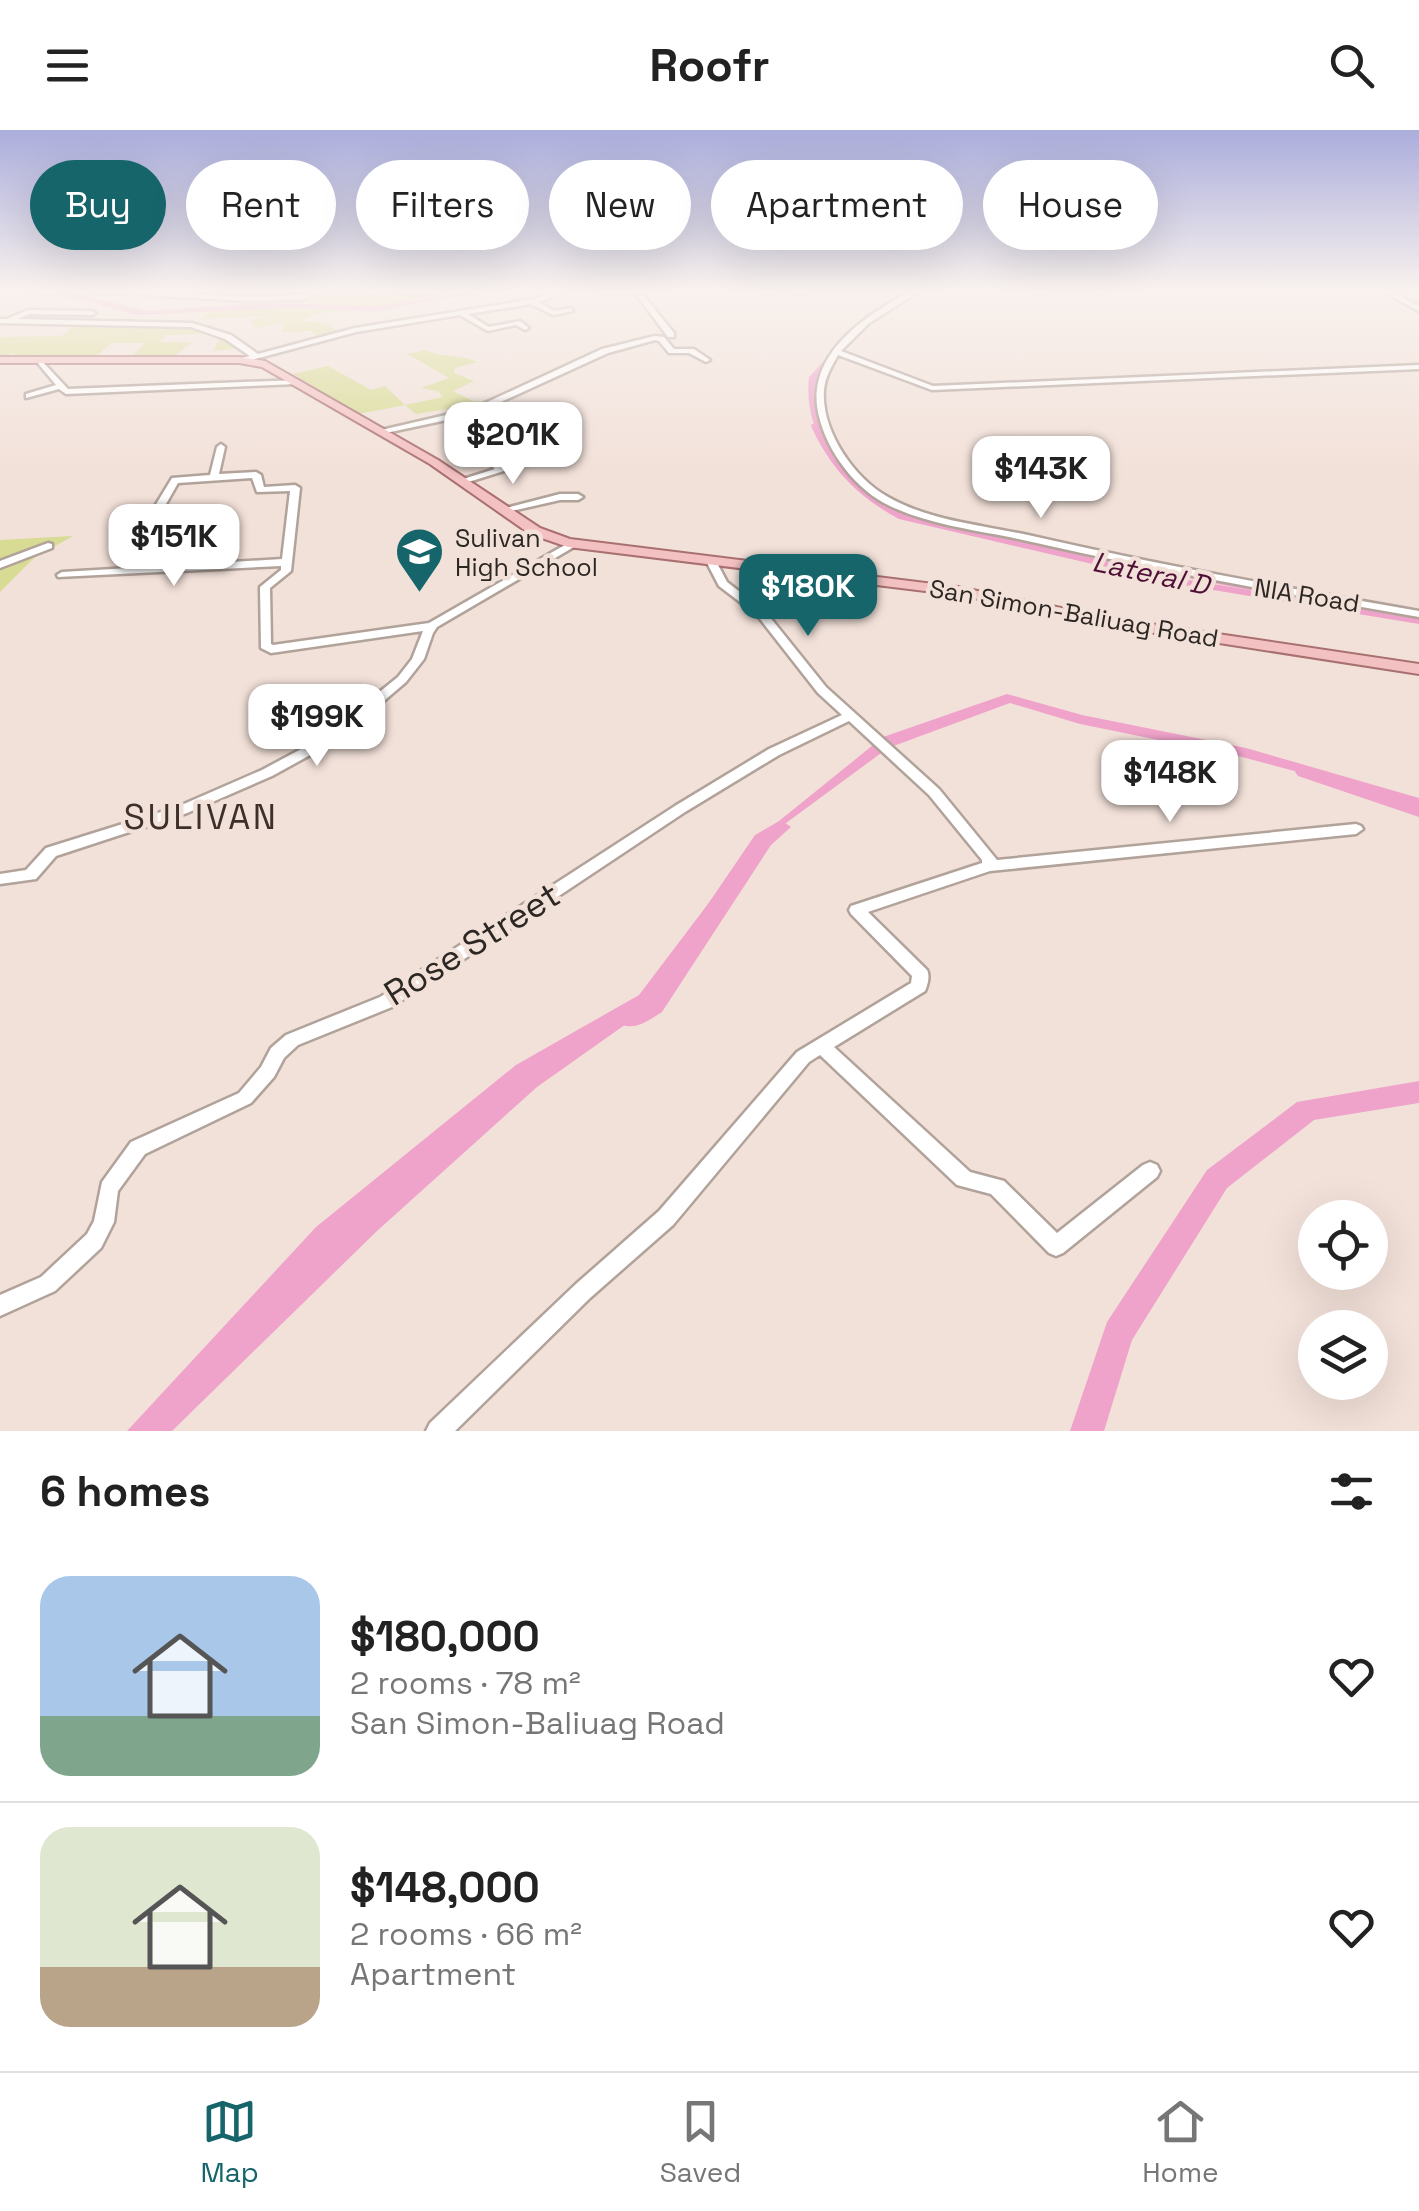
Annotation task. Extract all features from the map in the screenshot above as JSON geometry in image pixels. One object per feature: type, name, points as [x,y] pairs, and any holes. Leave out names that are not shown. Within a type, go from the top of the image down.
[{"type":"main road","name":"San Simon-Baliuag Road","points":[[0,360],[244,360],[265,364],[380,430],[534,531],[574,544],[958,591],[1110,622],[1419,670]]},
{"type":"street","points":[[248,351],[257,357]]},
{"type":"street","points":[[244,360],[280,351]]},
{"type":"street","points":[[380,430],[486,406],[610,351]]},
{"type":"street","points":[[671,351],[691,351],[706,360]]},
{"type":"street","points":[[838,352],[928,388],[1419,367]]},
{"type":"street","name":"NIA Road","points":[[838,352],[822,370],[818,392],[828,434],[862,481],[889,502],[1166,571],[1419,614]]},
{"type":"street","points":[[40,361],[62,391],[72,392],[297,382]]},
{"type":"street","points":[[28,396],[60,386]]},
{"type":"street","points":[[486,406],[508,420]]},
{"type":"street","points":[[214,478],[221,447]]},
{"type":"street","points":[[462,481],[502,470],[493,464]]},
{"type":"street","points":[[154,516],[175,480],[256,475],[260,490],[295,488],[286,570],[266,588],[268,647],[315,645],[432,626],[574,544]]},
{"type":"street","points":[[503,510],[560,496],[578,497]]},
{"type":"street","points":[[0,565],[48,546]]},
{"type":"street","points":[[711,561],[723,584],[762,613],[848,717],[944,804],[990,859],[988,866]]},
{"type":"street","points":[[62,574],[286,562]]},
{"type":"street","points":[[0,879],[30,875],[51,852],[241,786],[340,732],[407,673],[419,658],[432,626]]},
{"type":"street","name":"Rose Street","points":[[0,1306],[48,1284],[94,1241],[104,1222],[108,1188],[138,1148],[244,1098],[268,1072],[277,1052],[292,1040],[386,1002],[680,809],[774,752],[848,717]]},
{"type":"street","points":[[438,1431],[583,1291],[666,1218],[803,1057],[913,992],[922,981],[921,974],[857,910],[988,866],[1356,829]]},
{"type":"street","points":[[823,1047],[964,1179],[997,1187],[1056,1246],[1150,1171]]},
{"type":"green space","points":[[0,351],[102,351],[93,359],[72,356],[42,360],[37,354],[8,359],[15,353],[0,357]]},
{"type":"green space","points":[[137,351],[181,351],[171,359],[129,359]]},
{"type":"green space","points":[[428,351],[477,362],[455,368],[454,373],[474,381],[453,391],[473,401],[492,402],[456,415],[447,409],[416,414],[405,405],[443,397],[438,391],[421,388],[449,378],[407,354]]},
{"type":"green space","points":[[328,366],[371,390],[385,386],[405,405],[358,414],[293,374]]},
{"type":"green space","points":[[73,536],[35,557],[0,592],[0,567],[50,547],[0,563],[0,540]]},
{"type":"shaded area","name":"Lateral D","points":[[834,351],[819,373],[815,392],[825,432],[850,469],[898,508],[941,522],[1116,560],[1419,615],[1419,620],[1117,564],[945,527],[892,511],[861,492],[825,449],[811,414],[809,377]]},
{"type":"shaded area","points":[[1007,694],[1082,715],[1246,748],[1419,798],[1419,804],[1242,757],[1080,724],[1010,703],[888,748],[763,840],[653,1005],[537,1087],[377,1231],[172,1431],[127,1431],[316,1227],[516,1065],[639,995],[758,838],[883,737]]},
{"type":"waterway","name":"Lateral D","points":[[815,426],[830,455],[850,480],[874,501],[902,517],[1183,582],[1419,621]]},
{"type":"waterway","points":[[1305,772],[1419,810]]},
{"type":"waterway","points":[[631,1018],[653,1005],[763,840],[781,827]]},
{"type":"waterway","points":[[1087,1431],[1118,1333],[1217,1179],[1307,1110],[1419,1092]]},
{"type":"place","name":"Sulivan High School","points":[[420,594]]},
{"type":"district","name":"SULIVAN","points":[[201,817]]}]
